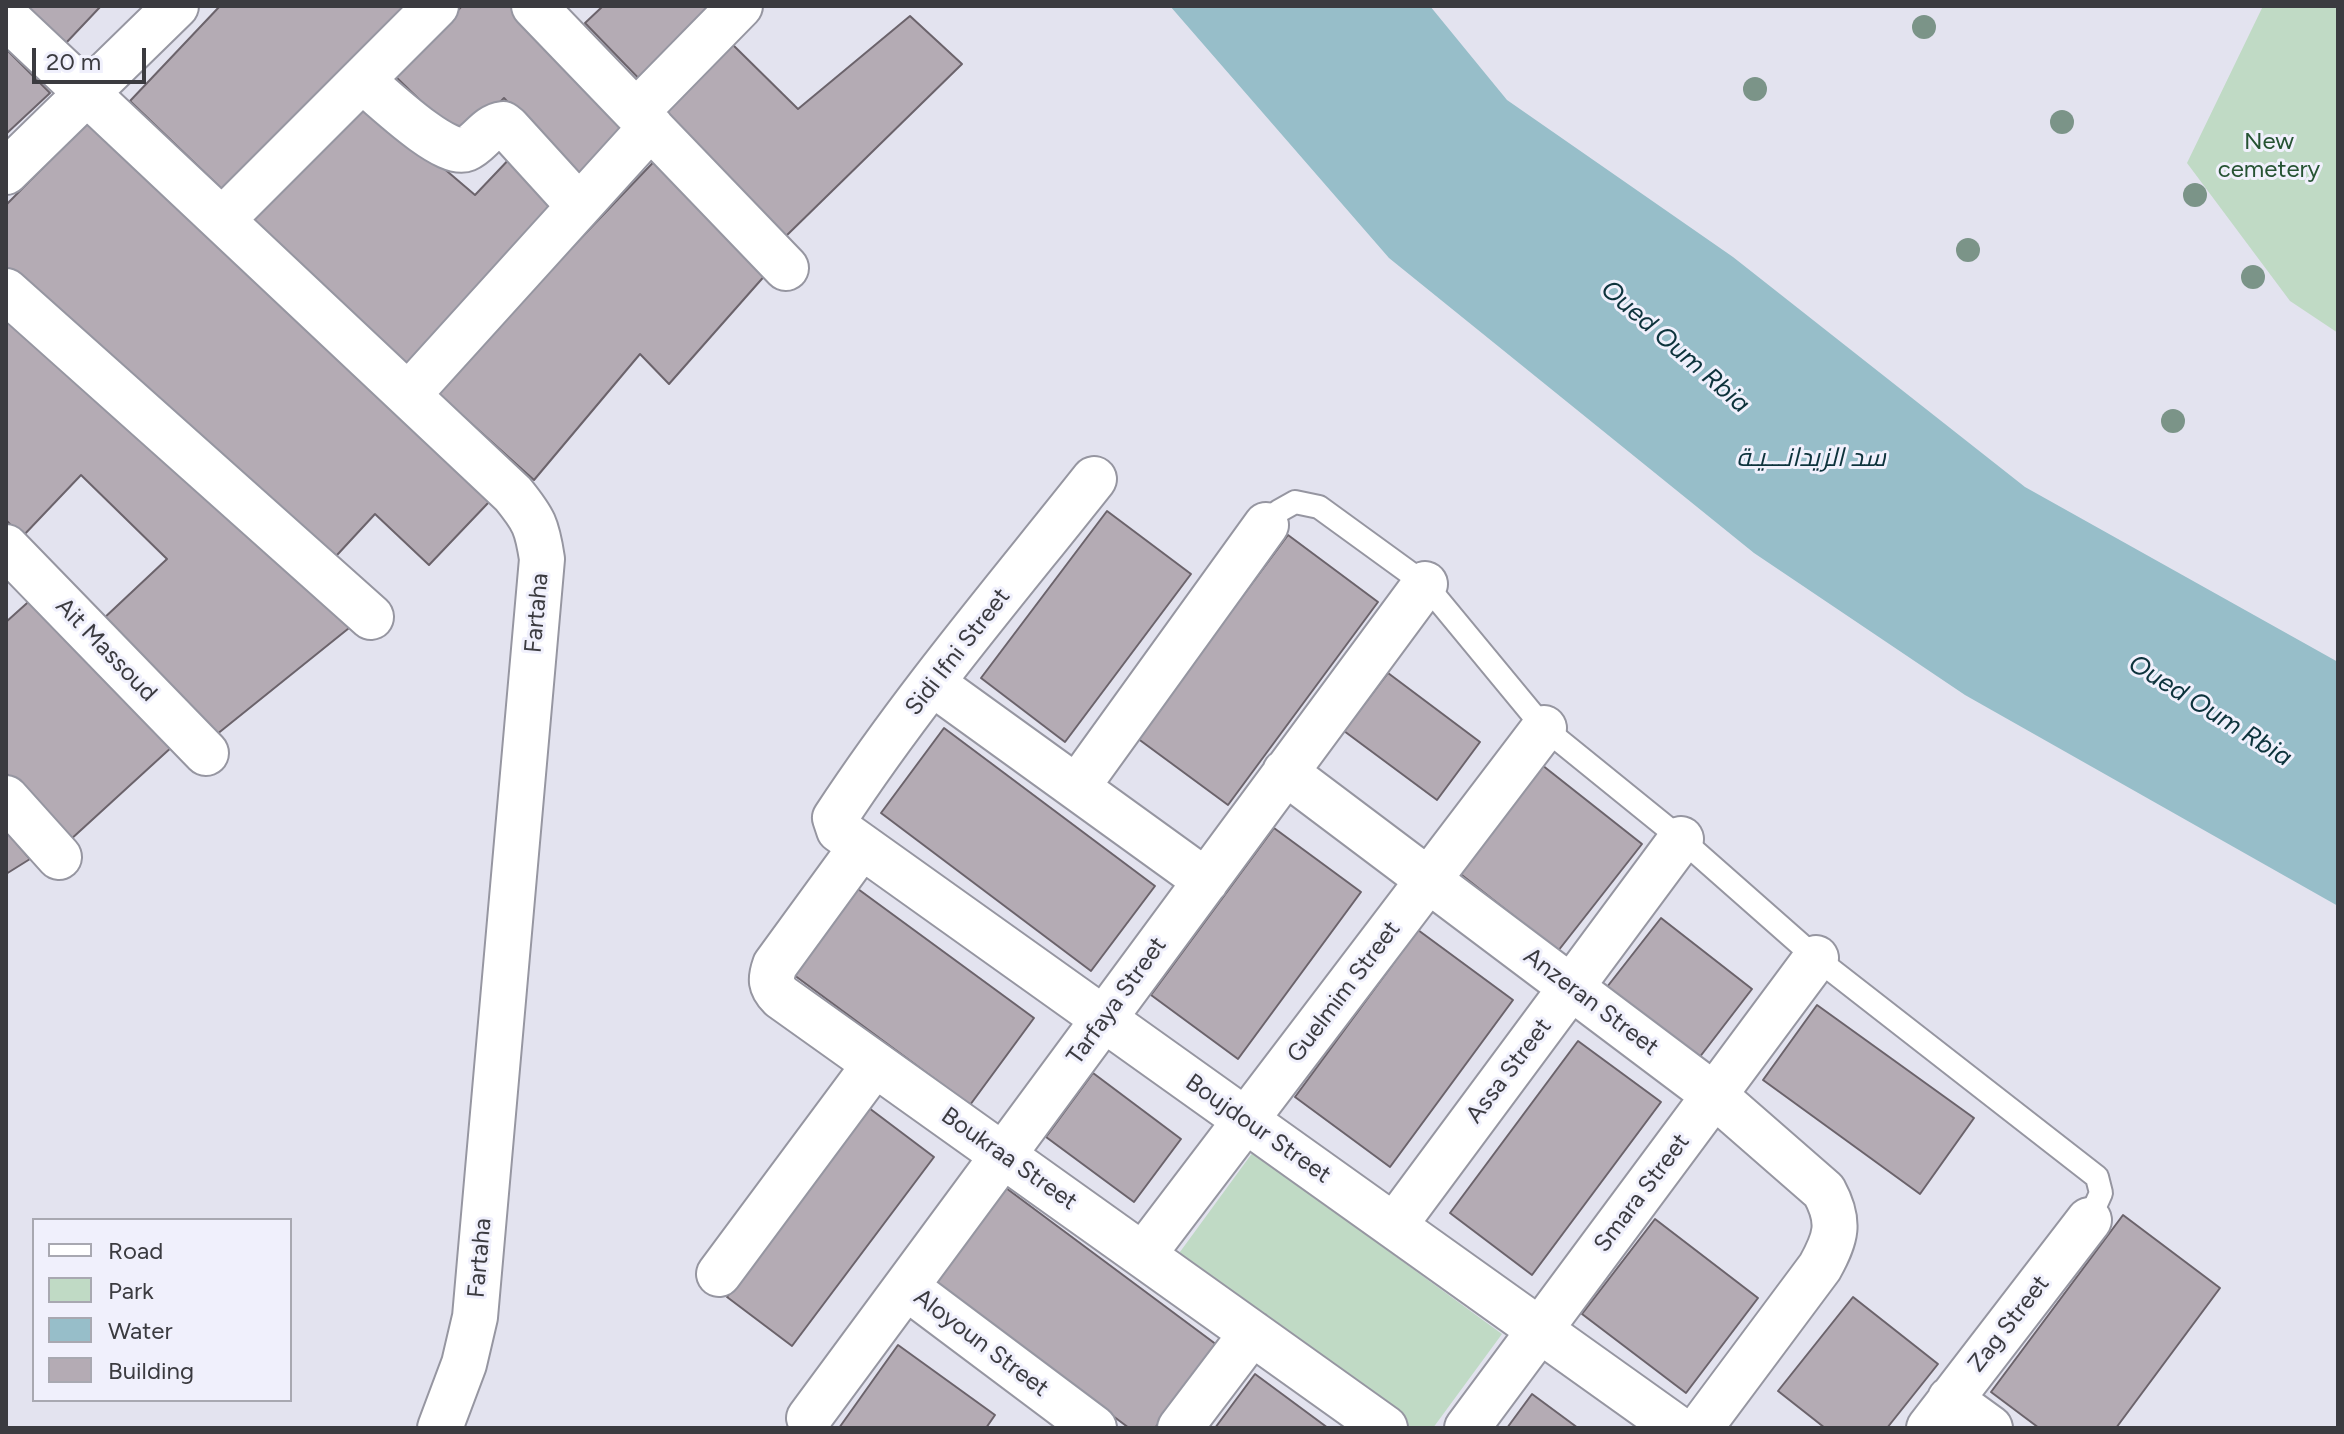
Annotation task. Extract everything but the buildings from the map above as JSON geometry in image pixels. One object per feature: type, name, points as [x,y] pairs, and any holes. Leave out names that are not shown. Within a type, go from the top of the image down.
[{"type":"street","points":[[6,172],[176,6]]},
{"type":"street","points":[[222,220],[436,6]]},
{"type":"street","points":[[408,395],[579,206],[644,120],[740,6]]},
{"type":"street","points":[[558,14],[644,120],[786,268]]},
{"type":"street","name":"Fartaha","points":[[6,17],[513,494],[538,530],[542,559],[475,1317],[464,1364],[440,1428]]},
{"type":"street","points":[[362,80],[432,139],[458,151],[468,149],[496,125],[503,124],[579,206]]},
{"type":"street","points":[[6,291],[371,617]]},
{"type":"street","name":"Sidi Ifni Street","points":[[850,838],[835,818],[932,683],[1094,479]]},
{"type":"street","points":[[1077,787],[1266,525]]},
{"type":"street","name":"Ait Massoud","points":[[13,568],[206,753]]},
{"type":"street","name":"Tarfaya Street","points":[[809,1418],[1425,584]]},
{"type":"street","points":[[932,683],[1206,881]]},
{"type":"street","name":"Guelmim Street","points":[[1143,1255],[1544,728]]},
{"type":"street","name":"Anzeran Street","points":[[1285,772],[1714,1095],[1824,1191],[1832,1206],[1836,1232],[1832,1246],[1820,1267],[1701,1426]]},
{"type":"street","points":[[6,798],[59,857]]},
{"type":"street","name":"Boujdour Street","points":[[850,838],[1540,1330],[1701,1426]]},
{"type":"street","name":"Boukraa Street","points":[[850,838],[775,965],[771,979],[773,989],[1385,1428]]},
{"type":"street","name":"Assa Street","points":[[1394,1226],[1681,839]]},
{"type":"street","name":"Smara Street","points":[[1467,1428],[1816,958]]},
{"type":"street","points":[[719,1274],[875,1064]]},
{"type":"street","name":"Zag Street","points":[[1940,1414],[2089,1220]]},
{"type":"street","name":"Aloyoun Street","points":[[906,1287],[1048,1414],[1094,1428]]},
{"type":"street","points":[[1180,1428],[1252,1333]]},
{"type":"street","points":[[1940,1414],[1990,1428]]},
{"type":"lane","points":[[1266,525],[1279,511],[1295,502],[1319,507],[1425,584],[1544,728],[1681,839],[1816,958],[2097,1177],[2101,1193],[2089,1220]]},
{"type":"green space","name":"New cemetery","points":[[2263,6],[2338,6],[2338,333],[2290,301],[2187,163]]},
{"type":"green space","points":[[1253,1152],[1502,1334],[1433,1428],[1412,1428],[1177,1256]]},
{"type":"water","name":"سد الزيدانـــيـة","points":[[1170,6],[1430,6],[1507,100],[1733,257],[2025,487],[2338,662],[2338,906],[1965,695],[1754,553],[1389,258]]},
{"type":"water label","name":"Oued Oum Rbia","points":[[1675,347]]},
{"type":"water label","name":"Oued Oum Rbia","points":[[2210,711]]}]
